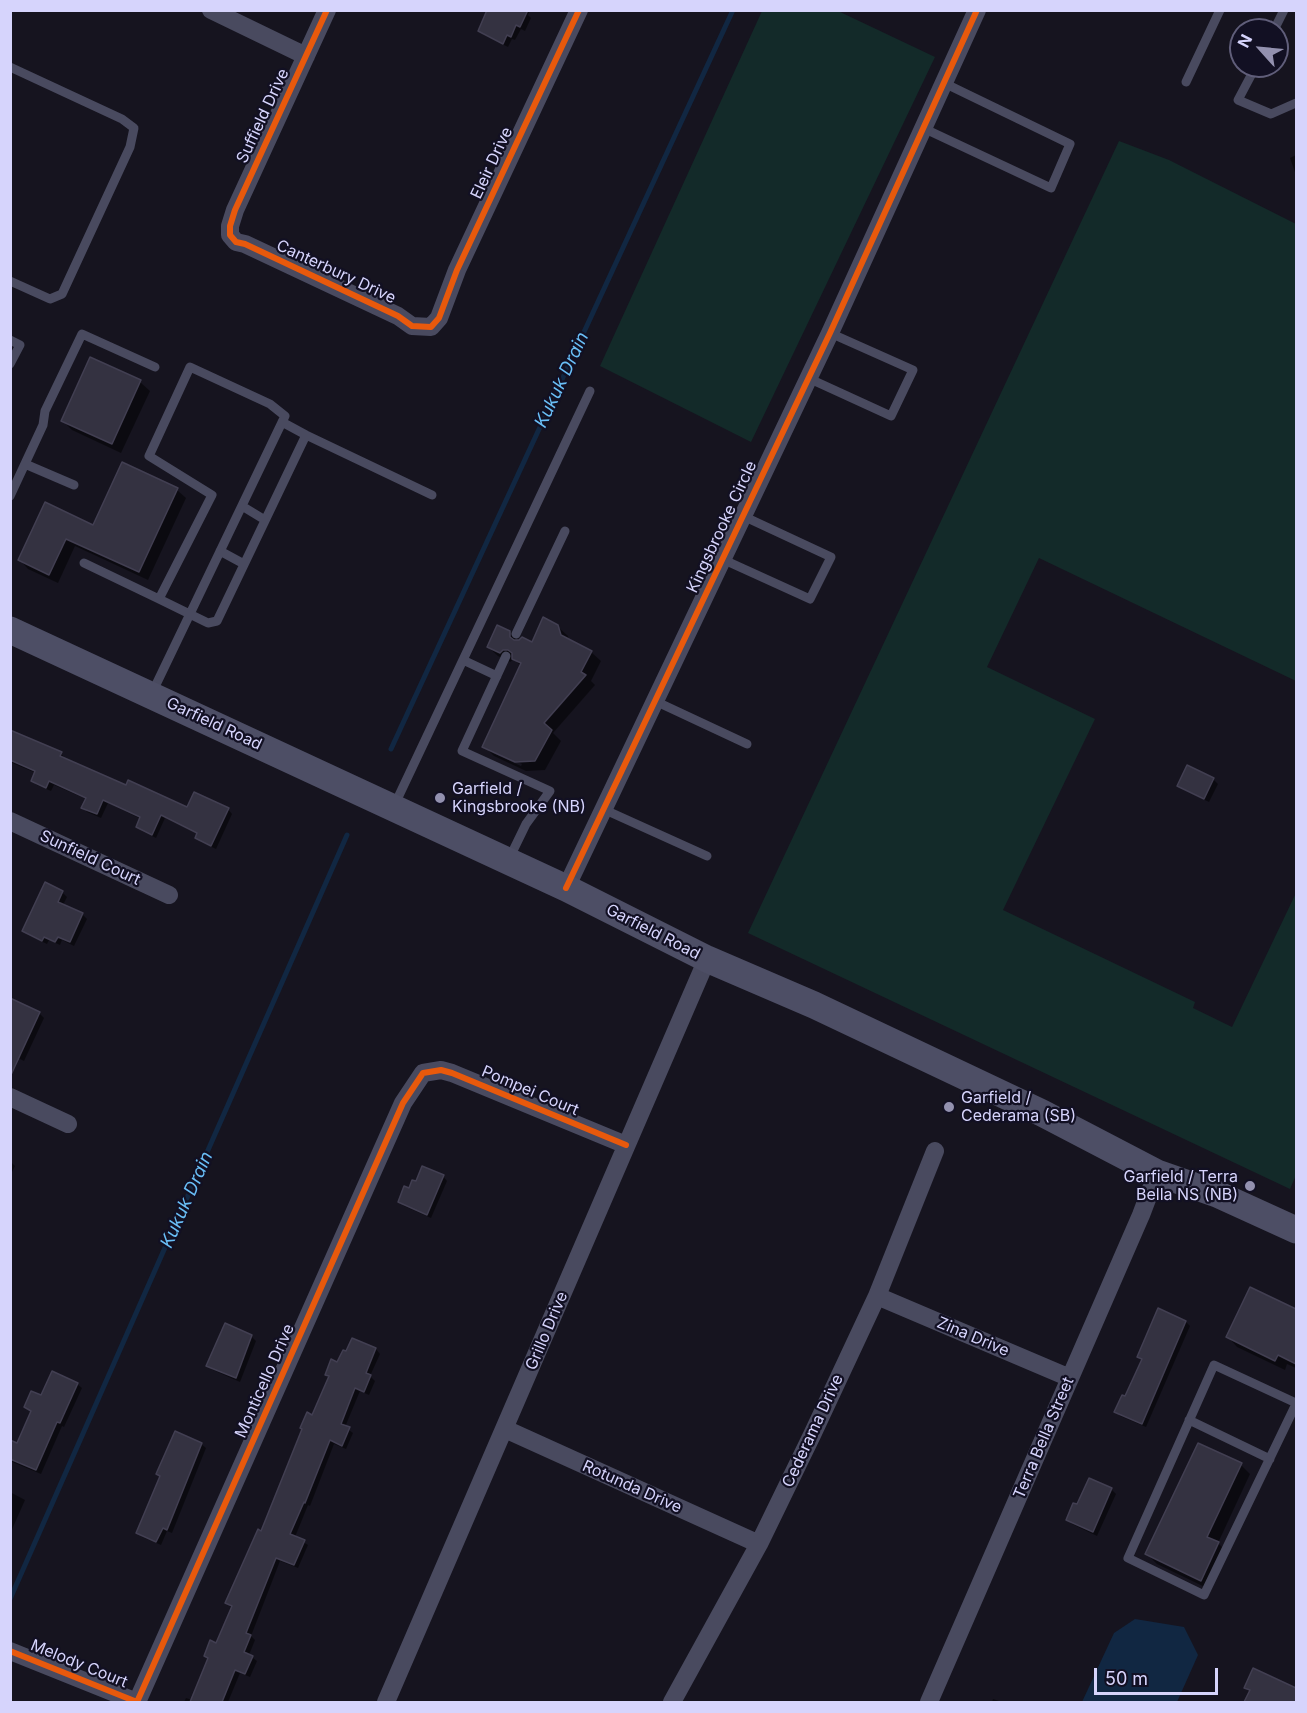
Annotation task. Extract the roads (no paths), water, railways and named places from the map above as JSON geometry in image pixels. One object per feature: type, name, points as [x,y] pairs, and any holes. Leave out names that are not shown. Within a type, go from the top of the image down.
[{"type":"main road","name":"Garfield Road","points":[[10,630],[566,888],[707,959],[814,1005],[1035,1110],[1157,1173],[1217,1194],[1296,1230]]},
{"type":"street","points":[[211,10],[306,56]]},
{"type":"street","name":"Suffield Drive","points":[[230,235],[235,210],[327,10]]},
{"type":"street","name":"Eleir Drive","points":[[431,327],[439,318],[457,270],[579,10]]},
{"type":"street","name":"Kingsbrooke Circle","points":[[566,888],[830,333],[977,10]]},
{"type":"street","name":"Canterbury Drive","points":[[230,235],[236,242],[245,244],[398,316],[412,327],[431,327]]},
{"type":"street","name":"Sunfield Court","points":[[10,821],[169,895]]},
{"type":"street","name":"Grillo Drive","points":[[386,1702],[707,959]]},
{"type":"street","name":"Pompei Court","points":[[423,1073],[441,1070],[452,1073],[626,1145]]},
{"type":"street","name":"Monticello Drive","points":[[137,1702],[403,1103],[423,1073]]},
{"type":"street","points":[[10,1097],[68,1124]]},
{"type":"street","name":"Cederama Drive","points":[[672,1702],[759,1544],[877,1296],[935,1151]]},
{"type":"street","name":"Terra Bella Street","points":[[929,1702],[1141,1215],[1157,1173]]},
{"type":"street","name":"Zina Drive","points":[[877,1296],[1070,1378]]},
{"type":"street","name":"Rotunda Drive","points":[[505,1429],[759,1544]]},
{"type":"street","name":"Melody Court","points":[[10,1651],[137,1702]]},
{"type":"lane","points":[[1186,82],[1220,10]]},
{"type":"lane","points":[[10,67],[122,119],[134,128],[130,147],[62,294],[50,299],[10,281]]},
{"type":"lane","points":[[1250,78],[1238,100],[1271,114],[1296,103]]},
{"type":"lane","points":[[923,128],[1051,188],[1071,144],[944,83]]},
{"type":"lane","points":[[808,378],[891,416],[913,370],[830,333]]},
{"type":"lane","points":[[10,496],[43,425],[45,411],[82,334],[155,366]]},
{"type":"lane","points":[[10,340],[20,345],[10,364]]},
{"type":"lane","points":[[151,695],[285,416],[270,404],[190,367],[149,456],[212,495],[159,599]]},
{"type":"lane","points":[[393,808],[590,391]]},
{"type":"lane","points":[[282,422],[432,495]]},
{"type":"lane","points":[[84,563],[208,623],[218,621],[306,435]]},
{"type":"lane","points":[[25,464],[74,485]]},
{"type":"lane","points":[[242,506],[265,519]]},
{"type":"lane","points":[[722,559],[810,599],[831,557],[743,516]]},
{"type":"lane","points":[[516,634],[565,531]]},
{"type":"lane","points":[[220,551],[244,564]]},
{"type":"lane","points":[[506,656],[462,752],[550,791],[526,824],[508,861]]},
{"type":"lane","points":[[463,660],[497,676]]},
{"type":"lane","points":[[655,701],[747,744]]},
{"type":"lane","points":[[603,808],[707,856]]},
{"type":"lane","points":[[1214,1365],[1296,1404],[1204,1595],[1128,1558],[1189,1420],[1214,1365]]},
{"type":"lane","points":[[1189,1420],[1270,1459]]},
{"type":"water","points":[[1135,1619],[1184,1627],[1198,1655],[1177,1702],[1082,1702],[1114,1633]]},
{"type":"waterway","name":"Kukuk Drain","points":[[391,749],[733,10]]},
{"type":"waterway","name":"Kukuk Drain","points":[[10,1599],[347,835]]},
{"type":"place","name":"Garfield / Kingsbrooke (NB)","points":[[440,798]]},
{"type":"place","name":"Garfield / Cederama (SB)","points":[[949,1107]]},
{"type":"place","name":"Garfield / Terra Bella NS (NB)","points":[[1250,1186]]}]
